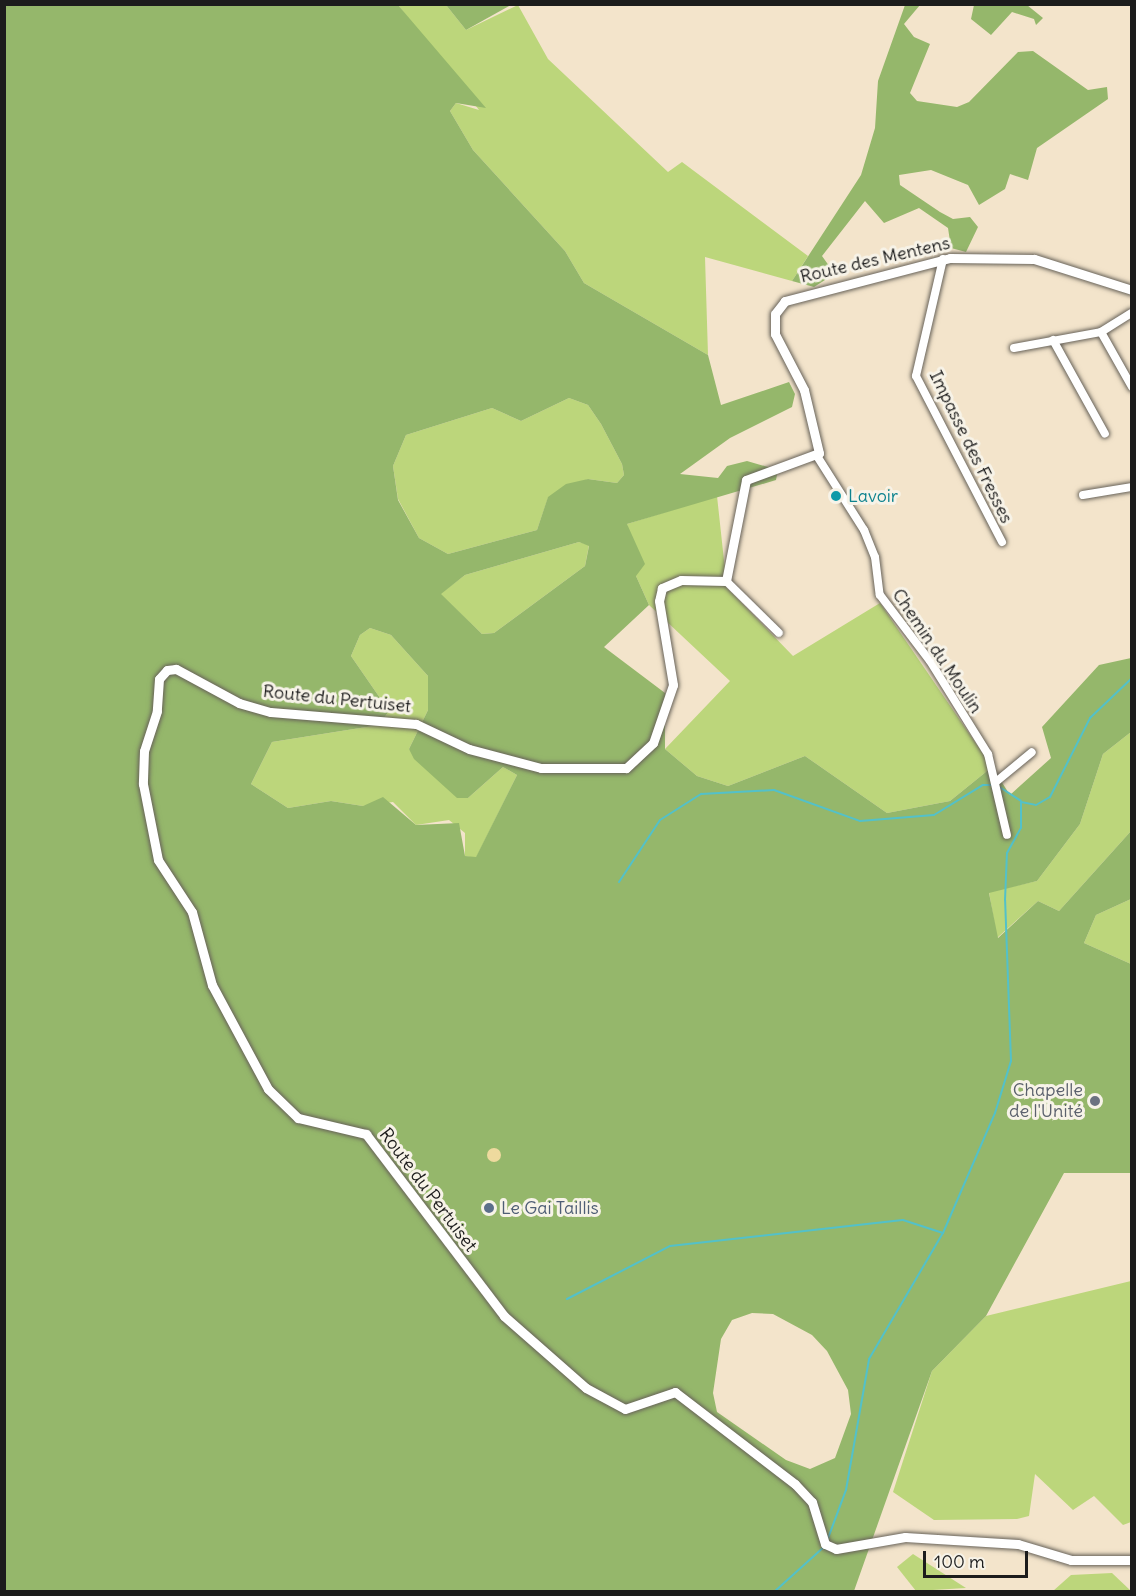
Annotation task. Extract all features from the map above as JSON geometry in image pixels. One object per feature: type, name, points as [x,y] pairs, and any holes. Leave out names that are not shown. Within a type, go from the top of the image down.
[{"type":"street","name":"Route des Mentens","points":[[819,453],[804,390],[775,334],[777,310],[796,296],[943,259],[1035,260],[1131,290]]},
{"type":"street","name":"Impasse des Fresses","points":[[943,259],[916,376],[1002,542]]},
{"type":"street","points":[[1014,348],[1101,332],[1131,313]]},
{"type":"street","points":[[1101,332],[1131,387]]},
{"type":"street","points":[[1053,340],[1105,434]]},
{"type":"street","points":[[779,633],[726,581],[746,480],[762,470],[819,453]]},
{"type":"street","name":"Chemin du Moulin","points":[[819,453],[864,530],[876,557],[880,595],[953,697],[988,754],[997,784],[1007,835]]},
{"type":"street","points":[[1083,495],[1131,487]]},
{"type":"street","name":"Route du Pertuiset","points":[[726,581],[676,581],[659,593],[672,685],[654,743],[626,768],[541,768],[469,749],[416,724],[270,712],[239,703],[178,669],[166,670],[159,679],[157,711],[144,751],[146,815],[158,860],[192,912],[212,985],[280,1104],[309,1122],[346,1126],[366,1134],[516,1330],[606,1403],[633,1409],[675,1392],[795,1484],[812,1502],[825,1544],[836,1549],[905,1537],[1018,1544],[1071,1560],[1131,1560]]},
{"type":"street","points":[[997,784],[1032,752]]},
{"type":"green space","points":[[5,5],[398,5],[486,108],[456,103],[450,111],[473,150],[565,251],[584,283],[708,355],[721,405],[789,382],[795,394],[792,407],[730,438],[680,474],[718,478],[727,466],[747,461],[778,470],[776,480],[627,524],[645,564],[636,576],[649,605],[604,647],[665,693],[665,749],[697,776],[728,786],[805,756],[887,813],[950,801],[992,767],[1010,795],[1051,758],[1042,727],[1099,665],[1131,658],[1131,732],[1103,754],[1080,824],[1037,881],[989,893],[998,938],[1038,901],[1059,911],[1131,831],[1131,899],[1096,915],[1084,943],[1131,964],[1131,1173],[1064,1173],[986,1316],[932,1371],[854,1591],[5,1592]],"holes":[[[569,398],[588,405],[622,464],[624,475],[617,483],[588,479],[566,484],[548,497],[537,530],[448,554],[419,538],[398,500],[393,466],[406,435],[492,408],[521,421]],[[579,542],[589,546],[585,566],[494,633],[482,634],[441,594],[465,575]],[[370,628],[391,635],[428,676],[428,710],[409,749],[414,759],[457,798],[468,798],[503,767],[517,775],[476,857],[465,856],[459,823],[416,825],[383,797],[363,806],[331,801],[288,808],[251,784],[272,742],[379,725],[389,711],[351,656],[360,635]],[[752,1313],[773,1314],[812,1335],[827,1351],[848,1390],[851,1414],[835,1458],[810,1469],[786,1460],[717,1412],[713,1393],[721,1339],[732,1320]]]},
{"type":"green space","points":[[398,5],[446,5],[466,30],[518,5],[548,59],[668,172],[682,162],[808,256],[792,281],[705,257],[708,355],[584,283],[565,251],[473,150],[450,111],[456,103],[479,110]]},
{"type":"green space","points":[[446,5],[511,5],[466,30]]},
{"type":"green space","points":[[905,5],[920,5],[904,24],[914,37],[930,44],[910,93],[917,101],[957,107],[969,102],[1018,52],[1033,51],[1088,90],[1107,87],[1108,99],[1037,148],[1028,180],[1010,174],[1005,189],[979,205],[968,185],[931,170],[899,175],[900,185],[940,212],[953,219],[970,217],[978,227],[966,252],[951,248],[948,228],[919,208],[884,223],[865,201],[822,256],[832,270],[825,280],[814,287],[792,281],[861,175],[875,128],[878,81]]},
{"type":"green space","points":[[974,5],[1027,5],[1043,18],[1036,25],[1034,19],[1012,12],[991,35],[971,19]]},
{"type":"green space","points":[[569,398],[588,405],[601,424],[622,464],[624,475],[617,483],[588,479],[548,498],[537,530],[448,554],[419,538],[398,499],[393,466],[406,435],[492,408],[521,421]]},
{"type":"green space","points":[[717,496],[727,588],[793,656],[880,603],[992,767],[950,801],[887,813],[805,756],[728,786],[697,776],[665,749],[730,681],[649,605],[636,576],[627,524]]},
{"type":"green space","points":[[579,542],[589,545],[585,566],[494,633],[482,634],[440,594],[465,575]]},
{"type":"green space","points":[[370,628],[391,635],[428,676],[428,710],[409,749],[468,798],[503,767],[517,775],[476,858],[465,856],[465,833],[449,820],[416,825],[393,802],[363,806],[331,801],[288,808],[251,784],[272,742],[379,725],[389,711],[351,656],[360,635]]},
{"type":"green space","points":[[1131,732],[1131,831],[1059,911],[1038,901],[997,938],[989,892],[1037,881],[1080,824],[1103,754]]},
{"type":"green space","points":[[1131,899],[1131,964],[1084,943],[1096,915]]},
{"type":"green space","points":[[1131,1281],[1131,1522],[1123,1525],[1094,1496],[1073,1510],[1035,1474],[1029,1516],[1017,1519],[934,1520],[893,1492],[932,1371],[986,1316]]},
{"type":"green space","points":[[913,1554],[966,1588],[916,1591],[897,1567]]},
{"type":"green space","points":[[1112,1573],[1131,1591],[1053,1591],[1071,1575]]},
{"type":"sand","points":[[494,1148],[499,1150],[501,1155],[499,1160],[494,1162],[489,1160],[487,1155],[489,1150]]},
{"type":"waterway","points":[[827,1541],[846,1490],[869,1359],[943,1233],[995,1113],[1011,1061],[1005,900],[1007,853],[1021,828],[1021,802],[1036,805],[1050,797],[1090,718],[1132,678]]},
{"type":"waterway","points":[[619,882],[660,820],[701,794],[774,790],[860,821],[934,815],[983,785],[993,785]]},
{"type":"waterway","points":[[998,786],[1021,801]]},
{"type":"waterway","points":[[567,1299],[670,1246],[903,1220],[943,1233]]},
{"type":"waterway","points":[[774,1592],[825,1546]]},
{"type":"place","name":"Lavoir","points":[[836,496]]},
{"type":"place","name":"Chapelle de l'Unité","points":[[1095,1101]]},
{"type":"place","name":"Le Gai Taillis","points":[[489,1208]]}]
